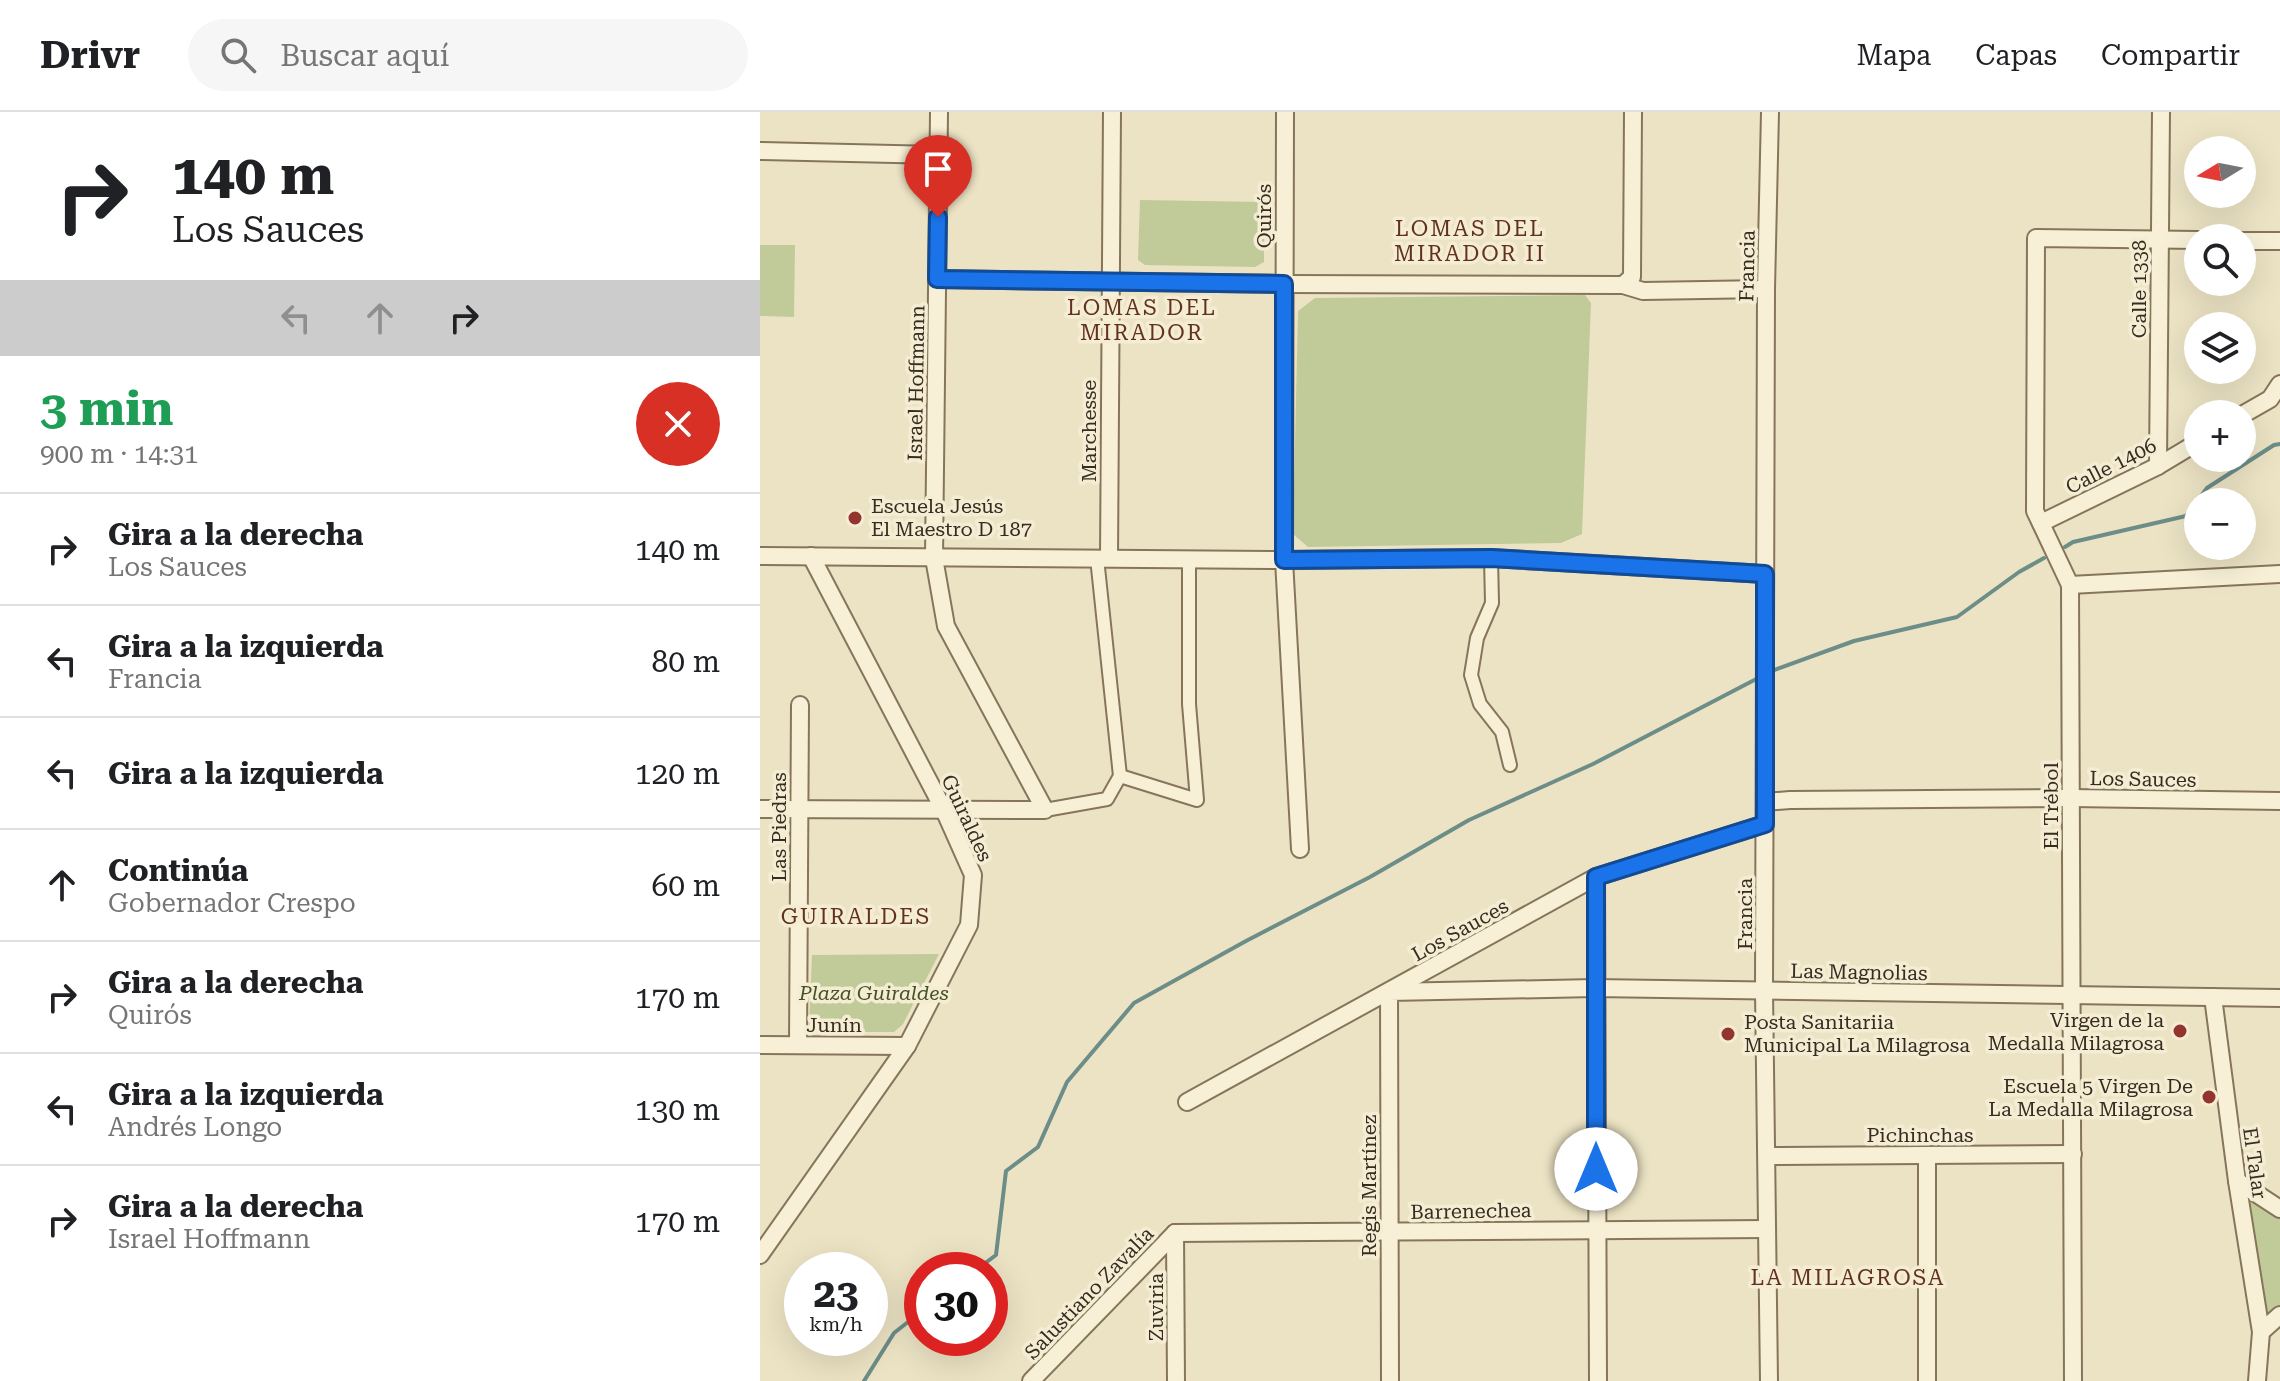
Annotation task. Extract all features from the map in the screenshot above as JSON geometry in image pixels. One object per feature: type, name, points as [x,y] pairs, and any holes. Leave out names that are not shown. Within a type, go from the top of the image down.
[{"type":"street","name":"Israel Hoffmann","points":[[939,112],[934,558],[946,626],[1045,810]]},
{"type":"street","name":"Marchesse","points":[[1103,558],[1112,112]]},
{"type":"street","name":"Quirós","points":[[1285,112],[1284,560],[1300,849]]},
{"type":"street","points":[[1627,281],[1633,112]]},
{"type":"street","name":"Francia","points":[[1769,1381],[1764,990],[1766,289],[1770,112]]},
{"type":"street","name":"Calle 1338","points":[[2158,466],[2161,112]]},
{"type":"street","points":[[760,151],[938,155]]},
{"type":"street","name":"El Trébol","points":[[2073,1381],[2070,585],[2035,511],[2036,238],[2160,239]]},
{"type":"street","points":[[2160,239],[2184,240]]},
{"type":"street","points":[[2256,241],[2280,241]]},
{"type":"street","points":[[937,279],[1284,284],[1627,281],[1643,291],[1766,289]]},
{"type":"street","points":[[2256,407],[2270,399],[2280,384]]},
{"type":"street","name":"Calle 1406","points":[[2041,523],[2184,450]]},
{"type":"street","points":[[760,556],[1284,560],[1491,558],[1765,574]]},
{"type":"street","name":"Guiraldes","points":[[760,1255],[907,1046],[969,925],[973,875],[944,810],[811,556]]},
{"type":"street","points":[[760,809],[1045,810],[1107,799],[1120,776],[1103,558]]},
{"type":"street","points":[[1491,558],[1492,603],[1477,638],[1471,675],[1480,704],[1502,732],[1510,765]]},
{"type":"street","points":[[1120,776],[1197,800],[1189,704],[1189,559]]},
{"type":"street","points":[[2070,585],[2280,574]]},
{"type":"street","name":"Las Piedras","points":[[798,1045],[800,705]]},
{"type":"street","name":"Los Sauces","points":[[1765,802],[2071,798],[2280,801]]},
{"type":"street","name":"Los Sauces","points":[[1187,1102],[1596,877],[1765,824]]},
{"type":"street","points":[[1596,877],[1598,1381]]},
{"type":"street","name":"Las Magnolias","points":[[1389,992],[1595,988],[2280,998]]},
{"type":"street","name":"Regis Martínez","points":[[1389,992],[1390,1381]]},
{"type":"street","name":"El Talar","points":[[2213,997],[2261,1332],[2257,1381]]},
{"type":"street","name":"Junín","points":[[760,1045],[907,1046]]},
{"type":"street","name":"Pichinchas","points":[[1767,1156],[2073,1154]]},
{"type":"street","points":[[1927,1155],[1927,1381]]},
{"type":"street","points":[[2237,1181],[2280,1209]]},
{"type":"street","name":"Barrenechea","points":[[1175,1233],[1767,1229]]},
{"type":"street","name":"Salustiano Zavalía","points":[[1031,1381],[1175,1233]]},
{"type":"street","name":"Zuviria","points":[[1175,1233],[1176,1381]]},
{"type":"street","points":[[2261,1332],[2280,1315]]},
{"type":"green space","points":[[1140,200],[1264,202],[1264,262],[1255,267],[1145,265],[1138,260]]},
{"type":"green space","points":[[760,245],[795,245],[794,317],[760,316]]},
{"type":"green space","points":[[1585,295],[1591,303],[1582,534],[1561,543],[1308,547],[1293,534],[1298,311],[1315,298]]},
{"type":"green space","name":"Plaza Guiraldes","points":[[939,954],[903,1024],[894,1032],[817,1032],[809,1025],[812,955]]},
{"type":"green space","points":[[2237,1181],[2280,1209],[2280,1315],[2261,1332]]},
{"type":"waterway","points":[[2065,547],[2073,542],[2186,516],[2207,488],[2280,444]]},
{"type":"waterway","points":[[1769,672],[1854,641],[1957,617],[2019,572],[2044,558]]},
{"type":"waterway","points":[[996,1252],[1006,1171],[1038,1147],[1067,1082],[1134,1003],[1370,877],[1469,820],[1593,764],[1762,676]]},
{"type":"waterway","points":[[864,1381],[894,1333],[904,1325]]},
{"type":"place","name":"Escuela Jesús El Maestro D 187","points":[[855,518]]},
{"type":"place","name":"Virgen de la Medalla Milagrosa","points":[[2180,1031]]},
{"type":"place","name":"Posta Sanitariia Municipal La Milagrosa","points":[[1728,1034]]},
{"type":"place","name":"Escuela 5 Virgen De La Medalla Milagrosa","points":[[2209,1097]]},
{"type":"district","name":"LOMAS DEL MIRADOR II","points":[[1470,240]]},
{"type":"district","name":"LOMAS DEL MIRADOR","points":[[1142,320]]},
{"type":"district","name":"GUIRALDES","points":[[856,916]]},
{"type":"district","name":"LA MILAGROSA","points":[[1848,1277]]},
{"type":"route","points":[[938,217],[937,279],[1284,284],[1284,560],[1491,558],[1765,574],[1765,824],[1596,877],[1596,1169]]}]
